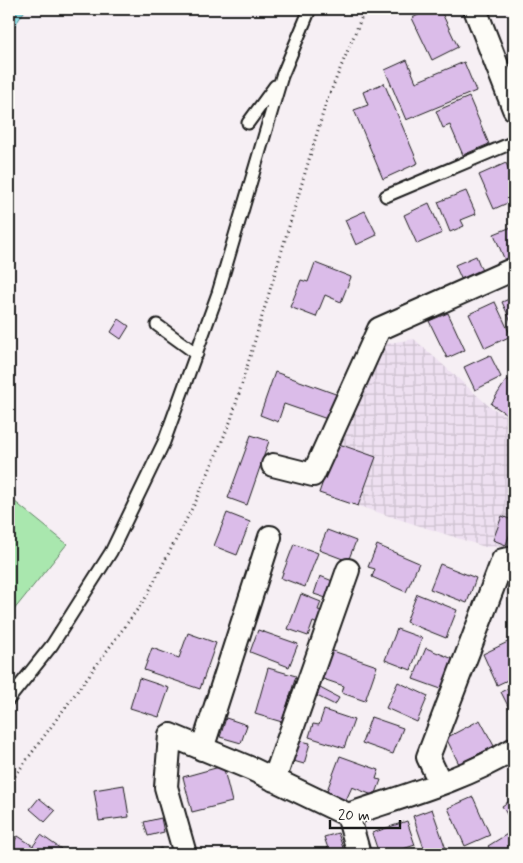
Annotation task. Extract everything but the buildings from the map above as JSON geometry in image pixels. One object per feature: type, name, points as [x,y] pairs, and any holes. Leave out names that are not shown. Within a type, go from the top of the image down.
[{"type":"street","points":[[475,9],[514,109]]},
{"type":"street","points":[[273,465],[313,475],[379,329],[514,269]]},
{"type":"street","points":[[202,749],[270,537]]},
{"type":"street","points":[[440,782],[428,757],[503,560],[514,558]]},
{"type":"street","points":[[274,780],[348,570]]},
{"type":"street","points":[[185,854],[166,787],[170,735],[274,780],[348,815],[440,782],[500,758],[514,749]]},
{"type":"street","points":[[348,815],[359,854]]},
{"type":"lane","points":[[9,699],[52,644],[111,552],[164,442],[218,292],[282,76],[310,9]]},
{"type":"lane","points":[[248,124],[282,76]]},
{"type":"lane","points":[[386,196],[514,142]]},
{"type":"lane","points":[[158,325],[197,354]]},
{"type":"path","points":[[9,784],[145,599],[197,499],[232,420],[326,103],[365,9]]},
{"type":"shaded area","points":[[414,339],[489,406],[514,420],[514,546],[485,547],[318,493],[336,442],[377,345]]},
{"type":"green space","points":[[9,497],[67,544],[9,616]]},
{"type":"water","points":[[9,9],[26,9],[9,34]]}]
